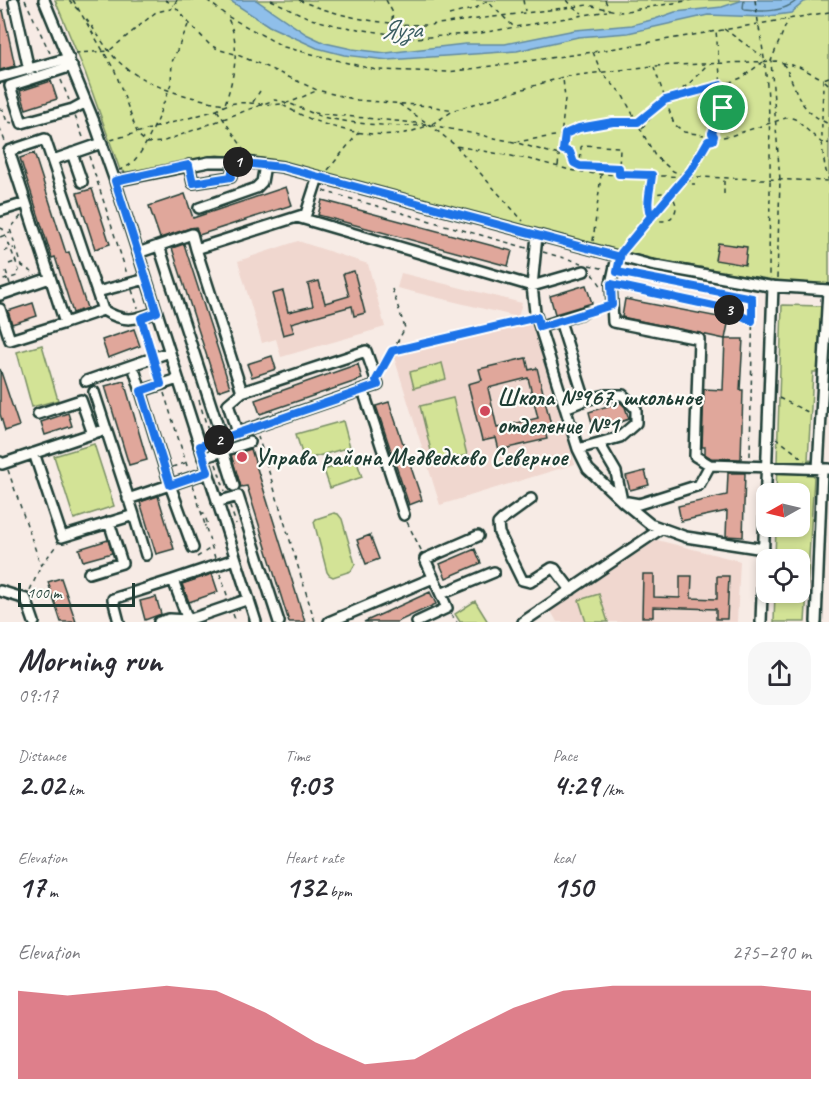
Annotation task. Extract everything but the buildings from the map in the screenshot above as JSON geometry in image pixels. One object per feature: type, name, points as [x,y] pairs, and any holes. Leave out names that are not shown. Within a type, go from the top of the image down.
[{"type":"street","points":[[44,0],[72,59],[86,102],[105,142],[115,181],[256,622]]},
{"type":"street","points":[[14,2],[29,70]]},
{"type":"street","points":[[72,59],[56,68],[10,86],[22,123],[73,109],[86,102]]},
{"type":"street","points":[[0,76],[29,70],[56,68]]},
{"type":"street","points":[[65,323],[9,151],[45,139],[103,310],[118,319],[141,318],[157,312]]},
{"type":"street","points":[[53,160],[105,142]]},
{"type":"street","points":[[72,153],[82,182]]},
{"type":"street","points":[[115,181],[210,162],[265,165],[321,176],[651,265],[773,286],[828,290],[821,418],[825,493],[816,622]]},
{"type":"street","points":[[189,165],[193,183],[231,177],[234,162]]},
{"type":"street","points":[[199,208],[256,188],[262,182],[265,165]]},
{"type":"street","points":[[196,249],[306,214],[321,176]]},
{"type":"street","points":[[0,211],[27,205]]},
{"type":"street","points":[[297,217],[532,286],[584,271]]},
{"type":"street","points":[[138,253],[192,234],[242,392]]},
{"type":"street","points":[[537,236],[532,286],[538,322],[578,449],[588,469],[621,501],[650,524],[687,537],[764,549],[773,286]]},
{"type":"street","points":[[159,246],[222,438]]},
{"type":"street","points":[[619,257],[611,284],[613,322],[699,339],[695,456],[710,465],[823,469]]},
{"type":"street","points":[[0,295],[50,278]]},
{"type":"street","points":[[97,292],[146,279]]},
{"type":"street","points":[[0,309],[10,340],[103,310]]},
{"type":"street","points":[[538,322],[560,321],[585,312]]},
{"type":"street","points":[[560,321],[585,400]]},
{"type":"street","points":[[200,446],[378,385],[366,351],[242,392],[228,404],[237,433]]},
{"type":"street","points":[[86,381],[170,352]]},
{"type":"street","points":[[135,372],[170,485],[195,552]]},
{"type":"street","points":[[141,391],[178,379]]},
{"type":"street","points":[[363,390],[404,515]]},
{"type":"street","points":[[94,392],[146,555]]},
{"type":"street","points":[[565,408],[606,395],[623,395],[636,409],[636,423],[620,437],[578,449]]},
{"type":"street","points":[[38,414],[81,400],[93,434]]},
{"type":"street","points":[[3,463],[106,429]]},
{"type":"street","points":[[203,458],[250,442]]},
{"type":"street","points":[[599,443],[616,472],[621,501]]},
{"type":"street","points":[[223,451],[234,486]]},
{"type":"street","points":[[34,453],[62,537],[134,515]]},
{"type":"street","points":[[621,501],[639,504],[699,485],[710,465]]},
{"type":"street","points":[[128,499],[208,472]]},
{"type":"street","points":[[217,502],[238,496],[279,622]]},
{"type":"street","points":[[531,500],[498,524],[499,533],[522,580],[530,582],[552,568],[571,590]]},
{"type":"street","points":[[90,573],[122,563],[109,522]]},
{"type":"street","points":[[522,622],[662,528]]},
{"type":"street","points":[[417,622],[447,608],[425,559],[478,536]]},
{"type":"street","points":[[119,622],[113,599],[236,559]]},
{"type":"street","points":[[441,594],[494,572]]},
{"type":"street","points":[[329,622],[434,578]]},
{"type":"street","points":[[173,580],[188,620]]},
{"type":"street","points":[[0,591],[26,599],[34,622]]},
{"type":"street","points":[[159,622],[169,619],[188,620],[249,600]]},
{"type":"street","points":[[761,622],[762,603]]},
{"type":"path","points":[[25,0],[73,109],[103,194],[191,478],[200,514],[236,622]]},
{"type":"path","points":[[69,0],[119,62],[139,76],[169,90],[225,104],[282,104],[317,90]]},
{"type":"path","points":[[73,0],[115,71],[137,132],[147,143],[162,142],[274,100],[287,102],[327,118],[384,126],[430,124]]},
{"type":"path","points":[[165,0],[174,5],[210,45],[317,90],[357,100],[454,110]]},
{"type":"path","points":[[72,59],[109,51],[156,12],[171,9],[177,0]]},
{"type":"path","points":[[207,0],[227,16],[284,47],[376,70],[448,72],[593,52],[829,12]]},
{"type":"path","points":[[271,0],[311,19],[389,35],[416,38],[439,38],[609,10]]},
{"type":"path","points":[[299,0],[336,14],[393,23],[430,25],[572,6],[598,6],[621,12],[692,0]]},
{"type":"path","points":[[386,0],[393,13],[389,35]]},
{"type":"path","points":[[523,0],[526,12]]},
{"type":"path","points":[[567,0],[584,15]]},
{"type":"path","points":[[605,0],[609,10]]},
{"type":"path","points":[[755,0],[764,61],[770,148],[769,270],[773,286]]},
{"type":"path","points":[[449,15],[476,8],[487,1],[513,27]]},
{"type":"path","points":[[105,142],[217,110],[225,104],[230,89],[235,54],[234,35],[227,16]]},
{"type":"path","points":[[773,286],[777,270],[780,180],[771,61],[789,19]]},
{"type":"path","points":[[118,171],[125,169],[147,143],[169,90],[172,62],[189,23]]},
{"type":"path","points":[[723,29],[763,57]]},
{"type":"path","points":[[714,138],[712,133],[723,108],[716,30]]},
{"type":"path","points":[[593,52],[601,72],[622,94],[655,156],[673,171],[685,176]]},
{"type":"path","points":[[641,129],[665,100],[741,78],[764,61]]},
{"type":"path","points":[[783,62],[797,97],[813,116],[829,124]]},
{"type":"path","points":[[282,104],[302,117],[384,135],[408,133],[454,110],[563,77],[653,66],[783,62],[823,79],[829,85]]},
{"type":"path","points":[[514,142],[561,135],[579,128],[613,122],[636,122],[689,84],[709,64]]},
{"type":"path","points":[[653,66],[674,124],[684,132],[705,136],[708,141]]},
{"type":"path","points":[[562,150],[561,135],[565,99],[563,77]]},
{"type":"path","points":[[823,79],[829,77]]},
{"type":"path","points":[[456,146],[596,174],[829,181],[823,144],[823,79]]},
{"type":"path","points":[[252,103],[260,91]]},
{"type":"path","points":[[766,94],[773,94]]},
{"type":"path","points":[[399,104],[430,124],[456,146],[523,222]]},
{"type":"path","points":[[0,109],[3,110],[8,122],[22,123]]},
{"type":"path","points":[[217,110],[241,145],[243,156]]},
{"type":"path","points":[[310,113],[430,124],[514,142],[559,155]]},
{"type":"path","points":[[619,257],[699,159],[708,141],[789,117],[795,119],[823,144]]},
{"type":"path","points":[[0,128],[9,151]]},
{"type":"path","points":[[321,176],[359,131]]},
{"type":"path","points":[[705,136],[708,132],[712,133]]},
{"type":"path","points":[[558,167],[565,134]]},
{"type":"path","points":[[823,144],[829,143]]},
{"type":"path","points":[[580,166],[581,147],[584,145],[619,147],[619,174]]},
{"type":"path","points":[[770,148],[777,147]]},
{"type":"path","points":[[562,150],[570,152],[574,163],[580,166],[619,168]]},
{"type":"path","points":[[596,174],[597,167]]},
{"type":"path","points":[[592,245],[601,174]]},
{"type":"path","points":[[650,198],[658,193],[669,195],[676,205],[671,218],[658,221],[651,216],[647,207],[652,175]]},
{"type":"path","points":[[689,176],[690,184],[695,184]]},
{"type":"path","points":[[724,178],[724,194]]},
{"type":"path","points":[[315,188],[405,215],[614,271],[752,298]]},
{"type":"path","points":[[27,205],[10,229],[22,266],[34,273],[38,282]]},
{"type":"path","points":[[769,212],[778,213]]},
{"type":"path","points":[[0,228],[6,235],[19,270],[17,276],[0,281]]},
{"type":"path","points":[[0,237],[11,233]]},
{"type":"path","points":[[769,239],[778,240]]},
{"type":"path","points":[[4,251],[16,247]]},
{"type":"path","points":[[9,264],[16,262]]},
{"type":"path","points":[[769,270],[777,270]]},
{"type":"path","points":[[584,271],[594,275],[612,305],[585,312]]},
{"type":"path","points":[[6,272],[12,291]]},
{"type":"path","points":[[611,284],[728,309],[752,321]]},
{"type":"path","points":[[376,380],[405,328],[392,289]]},
{"type":"path","points":[[749,466],[753,292]]},
{"type":"path","points":[[392,351],[538,322]]},
{"type":"path","points":[[778,398],[821,418]]},
{"type":"path","points":[[255,427],[315,622]]},
{"type":"path","points":[[773,435],[807,461]]},
{"type":"path","points":[[3,463],[41,566]]},
{"type":"path","points":[[174,466],[186,463]]},
{"type":"path","points":[[404,515],[425,559]]},
{"type":"path","points":[[26,599],[41,566],[62,537]]},
{"type":"path","points":[[195,552],[212,548]]},
{"type":"shaded area","points":[[298,241],[368,264],[385,327],[281,357],[276,339],[262,343],[238,261]]},
{"type":"shaded area","points":[[401,273],[522,303],[518,317],[397,288]]},
{"type":"shaded area","name":"Школа №967, школьное отделение №1","points":[[532,324],[575,464],[440,505],[394,357]]},
{"type":"shaded area","points":[[657,540],[740,561],[737,622],[557,622],[551,611]]},
{"type":"green space","points":[[55,0],[829,0],[829,285],[799,284],[648,258],[282,162],[217,155],[128,173],[120,170],[85,72]]},
{"type":"green space","points":[[782,305],[823,306],[820,372],[813,372],[808,460],[815,461],[810,549],[775,549],[776,537],[810,537],[810,483],[776,483]]},
{"type":"green space","points":[[42,345],[58,400],[32,407],[17,352]]},
{"type":"green space","points":[[442,363],[446,379],[414,388],[410,372]]},
{"type":"green space","points":[[453,398],[467,455],[434,463],[420,406]]},
{"type":"green space","points":[[343,421],[350,447],[304,460],[296,434]]},
{"type":"green space","points":[[94,444],[114,506],[74,519],[54,456]]},
{"type":"green space","points":[[356,459],[362,477],[330,488],[324,470]]},
{"type":"green space","points":[[334,513],[342,519],[355,564],[351,571],[333,577],[327,572],[314,522],[316,519]]},
{"type":"green space","points":[[599,594],[608,622],[586,622],[579,600]]},
{"type":"green space","points":[[475,601],[488,622],[460,622],[455,614]]},
{"type":"green space","points":[[775,603],[806,603],[805,622],[774,622]]},
{"type":"water","points":[[229,0],[256,0],[306,34],[325,43],[386,53],[465,44],[505,44],[575,30],[632,25],[675,12],[722,7],[743,0],[811,0],[804,2],[791,13],[763,17],[708,15],[628,33],[578,37],[517,51],[388,60],[344,55],[317,48],[269,26]]},
{"type":"place","name":"Школа №967, школьное отделение №1","points":[[485,411]]},
{"type":"place","name":"Управа района Медведково Северное","points":[[242,457]]},
{"type":"route","points":[[723,108],[712,133],[713,140],[708,141],[691,170],[651,216],[620,257],[282,167],[234,162],[231,177],[193,183],[189,165],[115,181],[157,312],[141,318],[161,384],[141,391],[170,485],[208,472],[200,446],[378,385],[376,380],[392,351],[537,317],[540,327],[612,305],[611,284],[728,309],[752,321],[752,298],[617,272],[620,257],[621,253],[651,216],[647,207],[652,175],[619,174],[619,168],[580,166],[574,163],[570,152],[563,150],[565,134],[579,128],[613,122],[638,122],[665,100],[721,85],[723,108]]},
{"type":"water label","name":"Яуза","points":[[401,29]]}]
